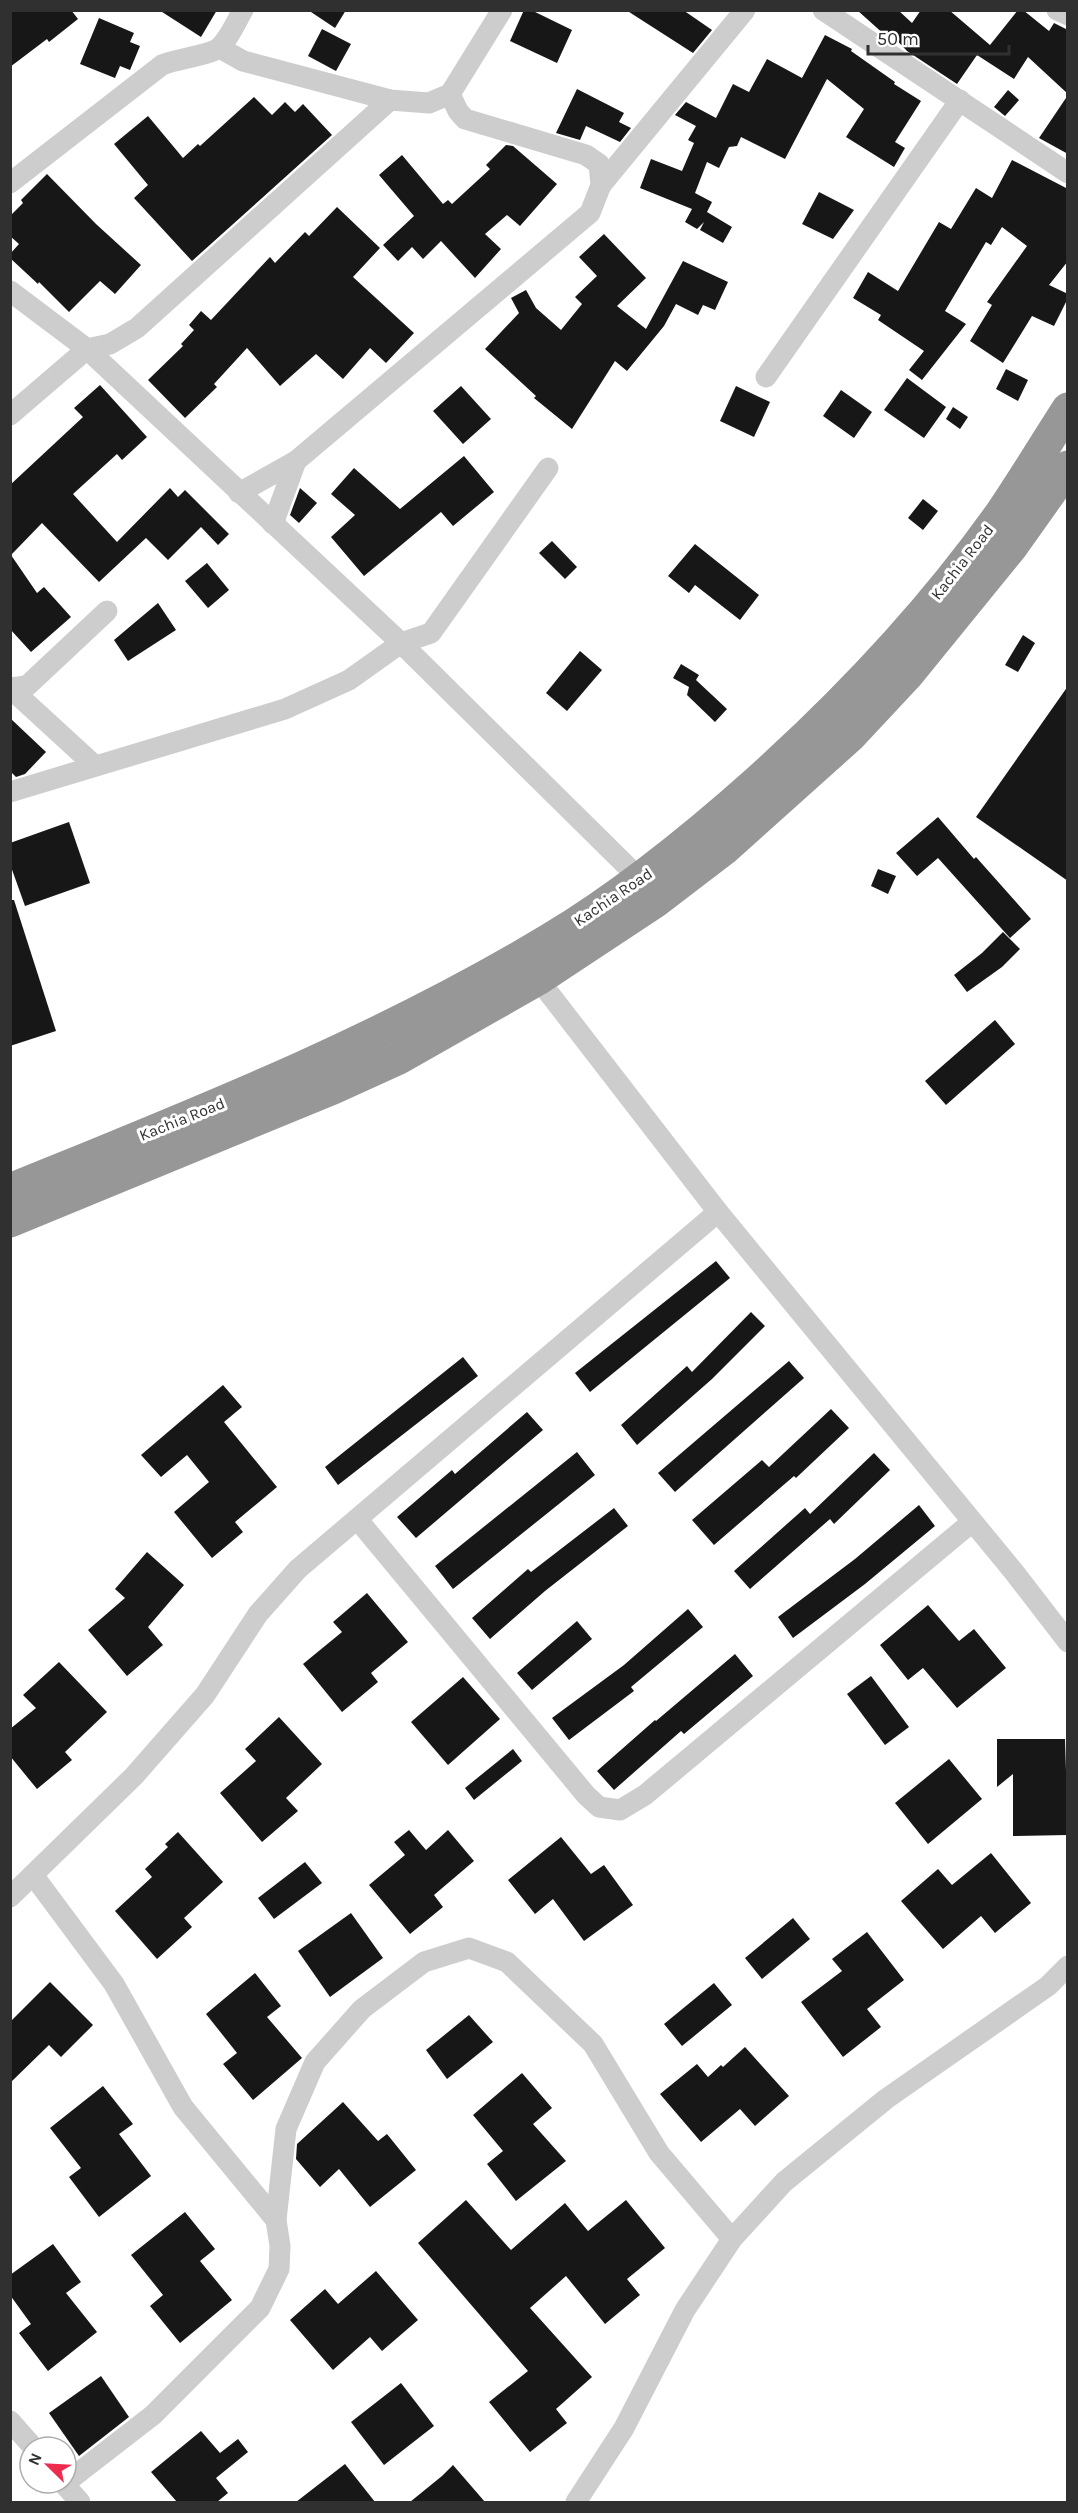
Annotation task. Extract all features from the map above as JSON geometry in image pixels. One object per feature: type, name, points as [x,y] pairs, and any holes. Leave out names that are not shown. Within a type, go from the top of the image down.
[{"type":"highway","name":"Kachia Road","points":[[10,1190],[263,1086],[411,1017],[552,938],[671,856],[841,704],[948,582],[1002,512],[1068,409]]},
{"type":"highway","name":"Kachia Road","points":[[10,1221],[371,1071],[444,1034],[600,940],[724,849],[850,736],[907,675],[1012,546],[1068,467]]},
{"type":"street","points":[[10,183],[162,65],[220,48],[243,10]]},
{"type":"street","points":[[220,48],[243,61],[390,100],[429,103],[450,94],[502,10]]},
{"type":"street","points":[[239,493],[296,461],[590,213],[601,185],[745,10]]},
{"type":"street","points":[[823,10],[1068,173]]},
{"type":"street","points":[[1057,10],[1068,15]]},
{"type":"street","points":[[450,94],[458,111],[465,118],[586,155],[599,164],[601,185]]},
{"type":"street","points":[[10,415],[87,349],[110,344],[137,328],[390,100]]},
{"type":"street","points":[[766,377],[960,100]]},
{"type":"street","points":[[10,291],[87,349],[401,643],[639,879]]},
{"type":"street","points":[[273,524],[296,461]]},
{"type":"street","points":[[10,792],[285,709],[349,680],[401,643],[431,633],[548,468]]},
{"type":"street","points":[[10,688],[27,686],[107,610]]},
{"type":"street","points":[[10,688],[94,765]]},
{"type":"street","points":[[538,979],[718,1212],[1068,1642]]},
{"type":"street","points":[[10,1897],[134,1776],[205,1695],[258,1614],[298,1569],[718,1212]]},
{"type":"street","points":[[358,1520],[586,1795],[599,1807],[620,1810],[645,1795],[972,1522]]},
{"type":"street","points":[[33,1875],[114,1984],[183,2107],[276,2220]]},
{"type":"street","points":[[78,2473],[153,2415],[260,2308],[279,2269],[280,2246],[276,2220],[286,2128],[315,2062],[362,2009],[424,1962],[469,1948],[507,1962],[593,2044],[659,2153],[732,2239]]},
{"type":"street","points":[[576,2502],[624,2427],[684,2310],[732,2239],[784,2182],[886,2099],[1048,1986],[1068,1966]]},
{"type":"street","points":[[10,2421],[22,2435]]},
{"type":"building","points":[[10,10],[71,10],[78,19],[49,42],[47,39],[10,67]]},
{"type":"building","points":[[159,10],[217,10],[201,37]]},
{"type":"building","points":[[308,10],[346,10],[335,28]]},
{"type":"building","points":[[524,10],[531,10],[572,30],[557,63],[510,41]]},
{"type":"building","points":[[626,10],[683,10],[712,30],[693,53]]},
{"type":"building","points":[[857,10],[898,10],[912,23],[921,10],[949,10],[990,45],[1018,10],[1023,10],[1049,31],[1054,23],[1068,30],[1068,94],[1028,57],[1014,79],[977,55],[957,84],[907,51],[889,32],[886,36]]},
{"type":"building","points":[[99,18],[134,33],[130,42],[140,46],[130,70],[120,66],[115,78],[80,64]]},
{"type":"building","points":[[322,29],[351,44],[336,71],[308,56]]},
{"type":"building","points":[[825,35],[852,49],[851,51],[895,82],[894,84],[921,101],[895,142],[905,148],[894,167],[846,137],[864,109],[827,79],[785,159],[741,137],[737,146],[729,147],[719,168],[707,162],[695,193],[712,202],[707,212],[732,227],[723,243],[700,230],[704,222],[697,229],[685,222],[692,209],[640,188],[651,159],[682,171],[694,143],[688,140],[696,126],[675,115],[686,102],[716,118],[733,84],[749,92],[767,59],[802,78]]},
{"type":"building","points":[[577,89],[624,113],[619,122],[631,128],[620,142],[586,126],[580,140],[556,133]]},
{"type":"building","points":[[1008,90],[1019,100],[1005,116],[994,107]]},
{"type":"building","points":[[1068,95],[1068,154],[1039,138]]},
{"type":"building","points":[[254,97],[272,115],[285,102],[295,112],[303,104],[332,135],[192,261],[134,198],[148,185],[114,144],[148,116],[183,158],[198,144],[200,146]]},
{"type":"building","points":[[506,145],[513,146],[557,184],[520,226],[507,215],[485,234],[501,249],[475,278],[441,241],[423,259],[412,247],[398,261],[383,245],[414,216],[379,175],[402,155],[443,204],[448,200],[452,204],[490,169],[486,165]]},
{"type":"building","points":[[1012,160],[1068,189],[1068,261],[1049,285],[1068,294],[1068,298],[1054,326],[1032,316],[1003,363],[970,341],[992,305],[987,302],[1027,246],[1002,227],[991,245],[986,242],[945,311],[966,324],[922,380],[909,370],[924,351],[878,320],[881,315],[853,298],[868,272],[898,291],[939,222],[951,229],[976,188],[992,198]]},
{"type":"building","points":[[47,174],[96,224],[141,265],[115,294],[100,281],[69,312],[39,282],[38,284],[10,258],[10,254],[19,244],[10,236],[10,216],[23,203],[21,200]]},
{"type":"building","points":[[819,192],[854,210],[833,239],[802,224]]},
{"type":"building","points":[[337,207],[380,248],[353,277],[414,333],[386,363],[370,348],[343,379],[316,354],[280,386],[247,348],[214,384],[217,387],[185,418],[148,380],[183,346],[181,344],[194,330],[189,325],[201,311],[211,320],[270,257],[275,263],[305,232],[309,236]]},
{"type":"building","points":[[604,234],[646,278],[617,306],[646,329],[683,261],[728,282],[715,310],[703,305],[698,315],[676,304],[664,326],[627,371],[615,361],[572,429],[534,398],[536,396],[485,349],[519,313],[511,298],[526,290],[536,308],[561,330],[582,304],[575,297],[597,276],[579,257]]},
{"type":"building","points":[[1006,369],[1028,380],[1018,401],[996,389]]},
{"type":"building","points":[[907,378],[946,407],[924,438],[884,410]]},
{"type":"building","points":[[100,385],[147,437],[122,460],[117,454],[73,494],[117,542],[170,488],[178,497],[185,490],[229,534],[218,545],[201,527],[168,560],[146,538],[99,582],[42,523],[11,555],[37,593],[44,587],[71,617],[31,652],[10,629],[10,485],[83,417],[74,408]]},
{"type":"building","points":[[461,386],[491,419],[463,444],[433,411]]},
{"type":"building","points":[[736,386],[770,402],[754,437],[720,421]]},
{"type":"building","points":[[841,390],[872,412],[854,438],[823,416]]},
{"type":"building","points":[[953,407],[968,417],[960,429],[946,419]]},
{"type":"building","points":[[464,456],[494,492],[453,526],[441,512],[364,576],[331,537],[355,515],[331,494],[354,468],[400,509]]},
{"type":"building","points":[[300,488],[317,503],[299,523],[290,515]]},
{"type":"building","points":[[923,499],[938,511],[923,530],[908,518]]},
{"type":"building","points":[[552,541],[577,567],[565,579],[539,553]]},
{"type":"building","points":[[695,544],[759,595],[740,620],[695,585],[689,593],[668,576]]},
{"type":"building","points":[[207,563],[229,590],[208,608],[185,581]]},
{"type":"building","points":[[158,603],[176,630],[128,661],[114,640]]},
{"type":"building","points":[[1023,635],[1035,643],[1018,672],[1005,665]]},
{"type":"building","points":[[580,651],[602,670],[567,711],[546,693]]},
{"type":"building","points":[[681,664],[699,675],[696,680],[727,709],[715,722],[687,695],[689,687],[673,678]]},
{"type":"building","points":[[1068,686],[1068,881],[976,817]]},
{"type":"building","points":[[10,718],[46,752],[25,774],[16,777],[10,771]]},
{"type":"building","points":[[938,817],[1031,919],[1010,938],[938,858],[917,876],[896,853]]},
{"type":"building","points":[[69,822],[90,883],[25,906],[10,864],[10,843]]},
{"type":"building","points":[[878,869],[896,876],[888,894],[871,886]]},
{"type":"building","points":[[10,900],[14,900],[56,1031],[10,1046]]},
{"type":"building","points":[[1003,932],[1020,949],[1002,967],[967,992],[954,975],[982,953]]},
{"type":"building","points":[[995,1020],[1015,1044],[946,1105],[925,1081]]},
{"type":"building","points":[[716,1261],[730,1278],[590,1392],[575,1373]]},
{"type":"building","points":[[751,1312],[765,1326],[712,1379],[637,1445],[621,1425],[687,1366],[692,1372]]},
{"type":"building","points":[[463,1357],[478,1376],[338,1485],[325,1467]]},
{"type":"building","points":[[789,1361],[804,1378],[675,1492],[658,1473]]},
{"type":"building","points":[[223,1385],[242,1407],[224,1422],[277,1487],[235,1522],[243,1532],[212,1558],[174,1512],[209,1482],[187,1455],[161,1477],[141,1455]]},
{"type":"building","points":[[831,1409],[849,1428],[796,1478],[794,1476],[714,1545],[692,1520],[762,1460],[769,1467]]},
{"type":"building","points":[[527,1412],[543,1430],[416,1538],[397,1517],[452,1470],[455,1474]]},
{"type":"building","points":[[577,1452],[595,1475],[453,1589],[435,1566]]},
{"type":"building","points":[[874,1453],[890,1470],[834,1524],[830,1519],[750,1589],[734,1571],[805,1508],[810,1514]]},
{"type":"building","points":[[919,1505],[935,1526],[865,1584],[793,1638],[778,1617],[855,1559]]},
{"type":"building","points":[[614,1508],[628,1526],[545,1591],[490,1639],[472,1618],[528,1569],[531,1572]]},
{"type":"building","points":[[147,1552],[184,1585],[148,1627],[163,1645],[127,1676],[88,1630],[125,1598],[115,1589]]},
{"type":"building","points":[[367,1593],[408,1642],[371,1673],[378,1682],[342,1712],[303,1664],[342,1632],[333,1622]]},
{"type":"building","points":[[928,1605],[959,1641],[974,1629],[1006,1668],[957,1708],[923,1668],[908,1680],[880,1645]]},
{"type":"building","points":[[688,1609],[703,1627],[631,1687],[634,1691],[569,1740],[552,1718],[624,1665]]},
{"type":"building","points":[[577,1621],[592,1639],[532,1690],[517,1673]]},
{"type":"building","points":[[735,1654],[753,1676],[684,1734],[681,1731],[614,1790],[597,1771]]},
{"type":"building","points":[[59,1662],[107,1712],[65,1752],[72,1760],[37,1789],[10,1756],[10,1729],[36,1708],[23,1695]]},
{"type":"building","points":[[871,1676],[909,1727],[885,1745],[847,1694]]},
{"type":"building","points":[[463,1677],[500,1719],[448,1765],[411,1722]]},
{"type":"building","points":[[279,1717],[322,1764],[286,1798],[298,1811],[262,1842],[220,1793],[256,1761],[245,1749]]},
{"type":"building","points":[[997,1739],[1065,1739],[1068,1835],[1013,1836],[1013,1774],[997,1787]]},
{"type":"building","points":[[513,1749],[522,1761],[474,1800],[465,1788]]},
{"type":"building","points":[[949,1759],[982,1799],[928,1844],[895,1803]]},
{"type":"building","points":[[409,1830],[426,1850],[448,1830],[474,1861],[434,1895],[443,1907],[410,1934],[369,1885],[405,1855],[394,1842]]},
{"type":"building","points":[[178,1832],[223,1882],[184,1918],[192,1927],[157,1959],[115,1911],[152,1877],[145,1869],[168,1847],[165,1844]]},
{"type":"building","points":[[561,1837],[591,1874],[604,1865],[633,1905],[584,1941],[553,1899],[535,1914],[508,1880]]},
{"type":"building","points":[[991,1853],[1031,1903],[995,1933],[981,1916],[943,1949],[901,1901],[938,1869],[952,1885]]},
{"type":"building","points":[[305,1862],[322,1883],[274,1919],[258,1898]]},
{"type":"building","points":[[351,1913],[383,1958],[330,1997],[298,1951]]},
{"type":"building","points":[[793,1918],[810,1939],[762,1979],[745,1958]]},
{"type":"building","points":[[867,1932],[904,1980],[867,2009],[881,2027],[843,2057],[801,2002],[842,1971],[832,1959]]},
{"type":"building","points":[[255,1973],[281,2006],[267,2017],[302,2058],[253,2100],[223,2064],[237,2053],[206,2014]]},
{"type":"building","points":[[50,1982],[93,2025],[61,2057],[49,2045],[10,2083],[10,2022]]},
{"type":"building","points":[[714,1983],[732,2005],[682,2046],[664,2024]]},
{"type":"building","points":[[469,2015],[493,2042],[447,2079],[426,2050]]},
{"type":"building","points":[[745,2047],[789,2096],[755,2126],[740,2109],[701,2142],[660,2094],[697,2064],[708,2077]]},
{"type":"building","points":[[522,2073],[552,2108],[533,2124],[566,2161],[516,2201],[487,2164],[503,2151],[473,2115]]},
{"type":"building","points":[[103,2086],[133,2124],[119,2134],[151,2176],[99,2217],[69,2177],[81,2168],[50,2128]]},
{"type":"building","points":[[343,2102],[378,2141],[387,2134],[416,2170],[370,2207],[339,2169],[320,2187],[296,2159],[297,2144]]},
{"type":"building","points":[[466,2200],[511,2250],[565,2203],[588,2231],[626,2200],[665,2248],[627,2279],[640,2295],[605,2324],[566,2276],[530,2308],[592,2377],[556,2409],[567,2423],[530,2452],[489,2402],[528,2371],[418,2243]]},
{"type":"building","points":[[185,2212],[215,2249],[200,2261],[232,2300],[180,2343],[150,2306],[163,2295],[131,2255]]},
{"type":"building","points":[[53,2244],[81,2282],[66,2293],[97,2332],[48,2371],[19,2333],[31,2324],[10,2295],[10,2275]]},
{"type":"building","points":[[376,2271],[418,2320],[382,2351],[370,2337],[333,2370],[290,2320],[325,2289],[338,2304]]},
{"type":"building","points":[[101,2376],[129,2417],[79,2456],[78,2435],[64,2435],[49,2413]]},
{"type":"building","points":[[401,2383],[434,2426],[384,2465],[351,2422]]},
{"type":"building","points":[[201,2431],[220,2453],[238,2439],[248,2452],[216,2478],[228,2493],[217,2502],[177,2502],[151,2472]]},
{"type":"building","points":[[345,2464],[375,2502],[296,2502]]},
{"type":"building","points":[[453,2465],[485,2502],[410,2502],[442,2476]]}]
